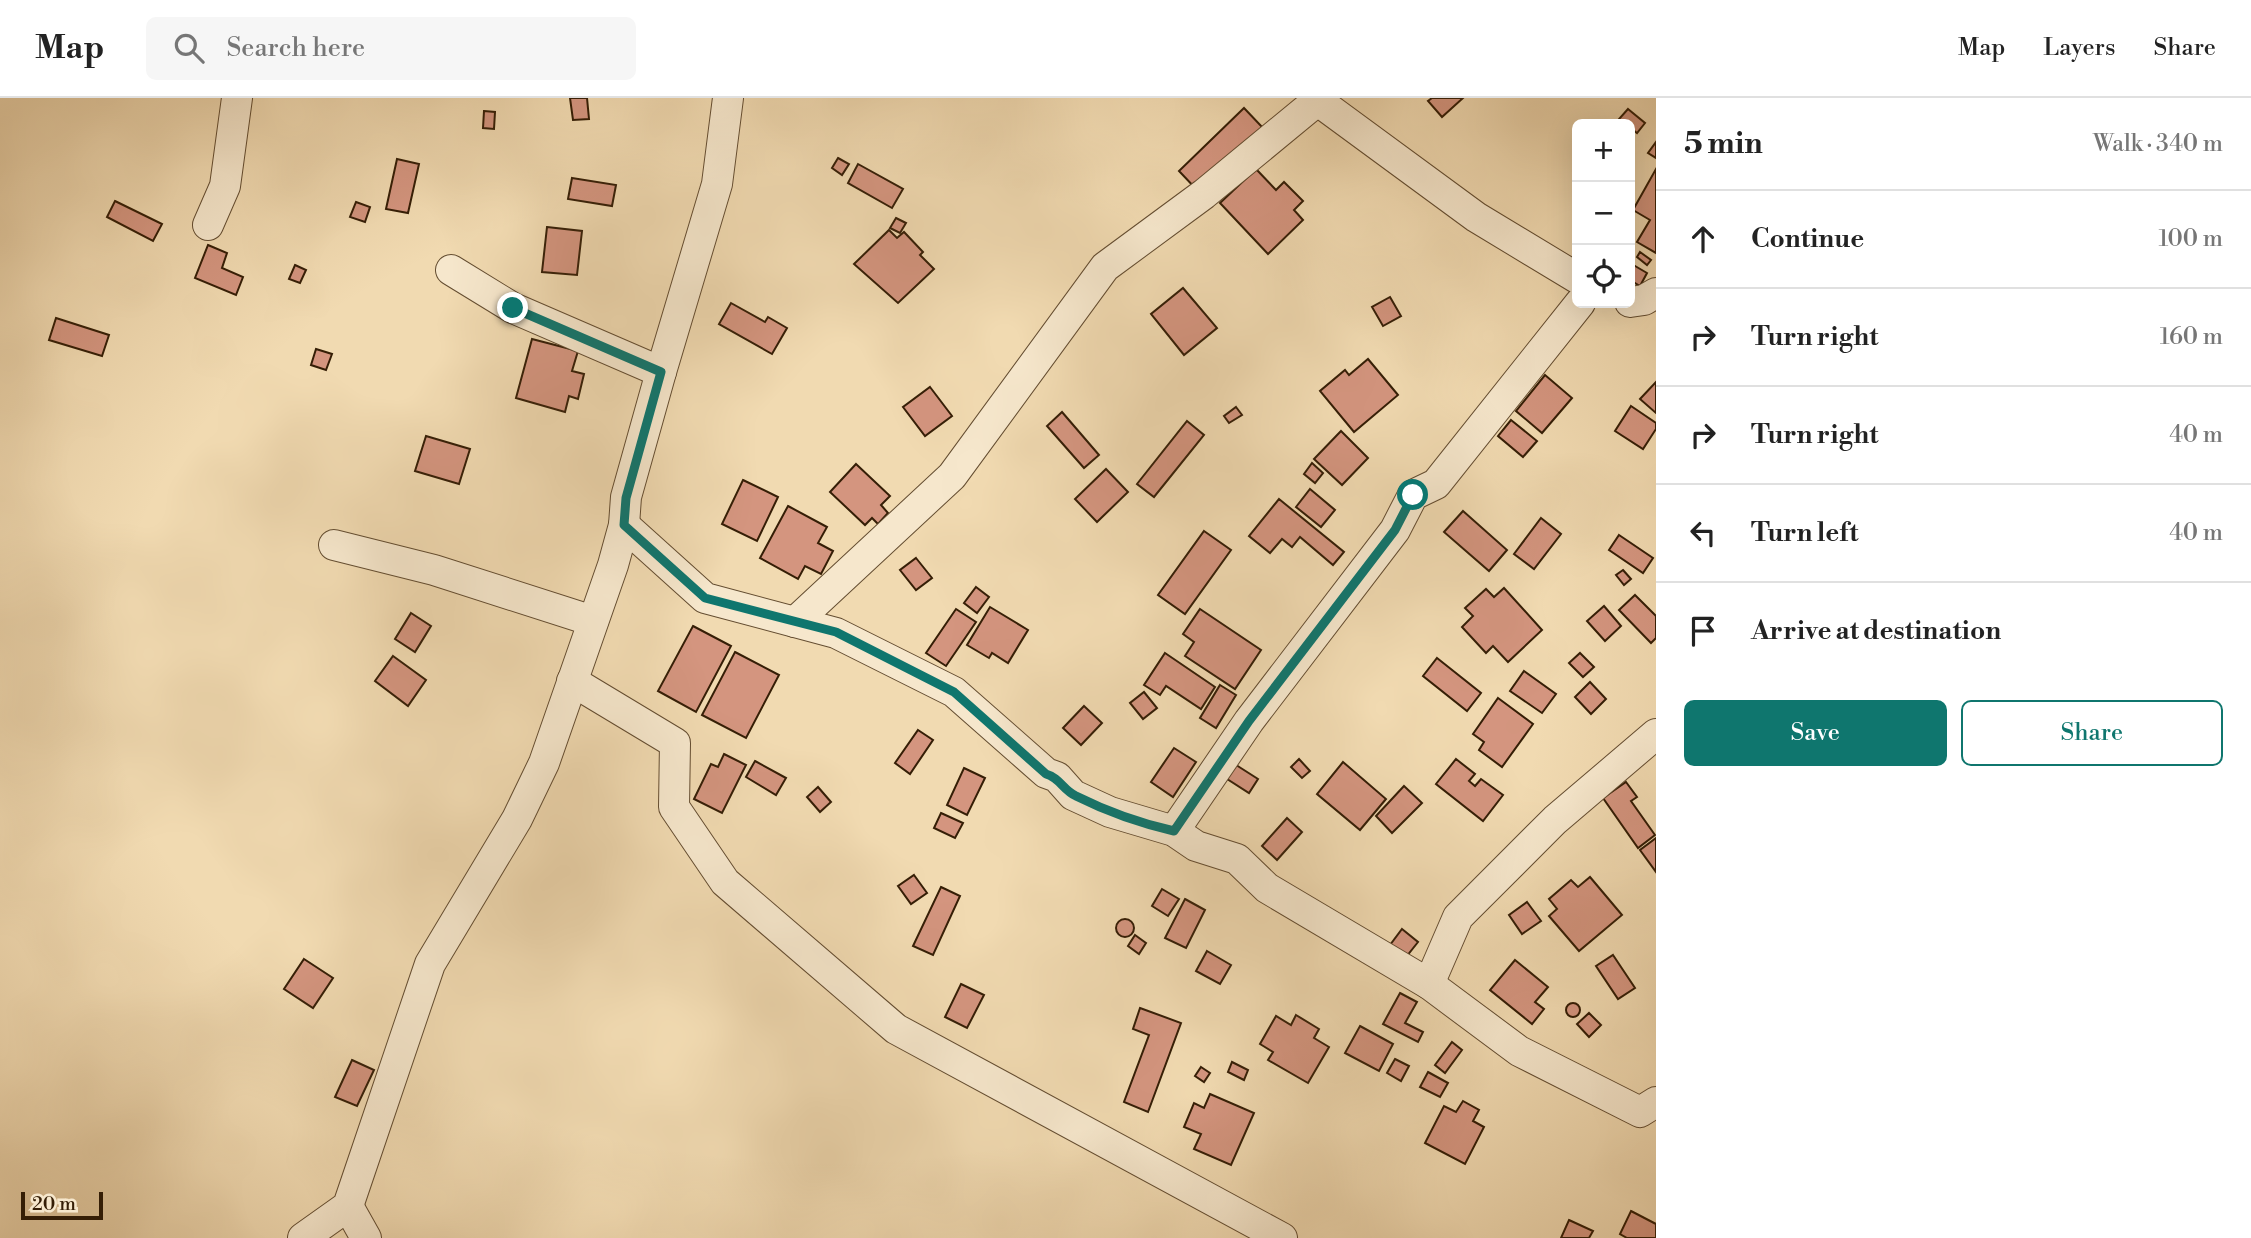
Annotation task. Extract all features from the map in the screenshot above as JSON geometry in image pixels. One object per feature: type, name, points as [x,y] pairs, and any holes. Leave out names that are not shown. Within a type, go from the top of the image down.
[{"type":"street","points":[[208,225],[225,186],[237,98]]},
{"type":"street","points":[[303,1238],[348,1206],[430,964],[517,820],[544,763],[624,525],[626,498],[717,184],[728,98]]},
{"type":"street","points":[[795,621],[952,476],[1105,267],[1204,194],[1316,99],[1476,217],[1572,275]]},
{"type":"street","points":[[452,270],[513,308],[661,372]]},
{"type":"street","points":[[1635,301],[1644,300],[1656,293]]},
{"type":"street","points":[[1174,831],[1249,721],[1395,530],[1413,495],[1436,484],[1576,308]]},
{"type":"street","points":[[624,525],[705,598],[836,632],[954,692],[1046,774],[1057,777],[1073,795],[1138,822],[1174,831],[1196,846],[1237,859],[1267,888],[1429,985],[1519,1051],[1640,1112],[1656,1102]]},
{"type":"street","points":[[334,545],[434,570],[593,621]]},
{"type":"street","points":[[572,681],[675,743],[674,807],[725,883],[896,1029],[1282,1238]]},
{"type":"street","points":[[1429,985],[1458,917],[1555,820],[1656,734]]},
{"type":"street","points":[[348,1206],[366,1238]]},
{"type":"building","points":[[570,98],[587,98],[589,119],[573,120]]},
{"type":"building","points":[[1432,98],[1463,98],[1442,117],[1428,101]]},
{"type":"building","points":[[1244,108],[1263,128],[1198,191],[1179,171]]},
{"type":"building","points":[[1628,109],[1645,123],[1637,133],[1635,119],[1619,119]]},
{"type":"building","points":[[484,111],[495,112],[494,129],[483,128]]},
{"type":"building","points":[[1656,142],[1656,158],[1648,153]]},
{"type":"building","points":[[838,158],[849,164],[842,175],[832,168]]},
{"type":"building","points":[[397,159],[419,164],[408,213],[386,209]]},
{"type":"building","points":[[858,164],[903,189],[892,208],[848,183]]},
{"type":"building","points":[[1256,169],[1276,190],[1284,182],[1303,201],[1294,210],[1303,220],[1268,254],[1220,203]]},
{"type":"building","points":[[1656,169],[1656,253],[1637,242],[1650,220],[1635,211],[1635,206]]},
{"type":"building","points":[[572,178],[616,185],[612,206],[568,199]]},
{"type":"building","points":[[115,201],[162,224],[153,241],[107,217]]},
{"type":"building","points":[[356,202],[370,207],[365,222],[350,217]]},
{"type":"building","points":[[896,218],[906,223],[900,233],[890,228]]},
{"type":"building","points":[[547,227],[582,231],[577,275],[542,272]]},
{"type":"building","points":[[889,230],[897,238],[904,232],[923,252],[920,255],[934,269],[898,303],[854,264]]},
{"type":"building","points":[[208,245],[227,253],[222,268],[243,277],[236,295],[195,278]]},
{"type":"building","points":[[1640,252],[1651,260],[1647,265],[1637,257]]},
{"type":"building","points":[[295,265],[306,270],[300,283],[289,279]]},
{"type":"building","points":[[1635,266],[1647,273],[1640,286],[1635,283]]},
{"type":"building","points":[[1183,288],[1217,328],[1184,355],[1151,314]]},
{"type":"building","points":[[1390,297],[1401,316],[1383,326],[1372,307]]},
{"type":"building","points":[[731,303],[765,322],[768,317],[787,328],[772,354],[719,324]]},
{"type":"building","points":[[56,318],[109,335],[102,356],[49,340]]},
{"type":"building","points":[[532,339],[578,351],[572,371],[584,374],[578,399],[569,396],[565,412],[516,398]]},
{"type":"building","points":[[316,349],[332,354],[326,370],[311,365]]},
{"type":"building","points":[[1368,359],[1398,395],[1354,432],[1320,391],[1345,370],[1349,375]]},
{"type":"building","points":[[1545,375],[1572,398],[1542,433],[1516,411]]},
{"type":"building","points":[[1656,382],[1656,413],[1640,399]]},
{"type":"building","points":[[930,387],[952,416],[925,436],[903,407]]},
{"type":"building","points":[[1631,406],[1656,423],[1656,429],[1643,449],[1615,431]]},
{"type":"building","points":[[1236,407],[1242,415],[1229,423],[1224,416]]},
{"type":"building","points":[[1062,412],[1099,455],[1084,468],[1047,426]]},
{"type":"building","points":[[1511,420],[1537,441],[1523,457],[1498,436]]},
{"type":"building","points":[[1187,421],[1204,435],[1154,497],[1137,484]]},
{"type":"building","points":[[1341,431],[1368,458],[1342,485],[1314,459]]},
{"type":"building","points":[[426,436],[470,449],[459,484],[415,471]]},
{"type":"building","points":[[1312,463],[1323,473],[1315,483],[1304,474]]},
{"type":"building","points":[[856,464],[890,496],[881,505],[888,513],[878,524],[872,518],[865,525],[830,492]]},
{"type":"building","points":[[1106,469],[1128,492],[1097,522],[1075,499]]},
{"type":"building","points":[[743,480],[778,497],[757,541],[722,524]]},
{"type":"building","points":[[1310,489],[1335,510],[1321,527],[1296,507]]},
{"type":"building","points":[[1279,499],[1344,552],[1333,565],[1300,537],[1292,547],[1282,539],[1270,553],[1249,536]]},
{"type":"building","points":[[788,506],[827,527],[818,543],[833,551],[821,574],[805,566],[798,579],[760,558]]},
{"type":"building","points":[[1463,511],[1507,550],[1489,571],[1444,532]]},
{"type":"building","points":[[1541,518],[1561,534],[1534,569],[1514,554]]},
{"type":"building","points":[[1204,531],[1231,550],[1185,614],[1158,595]]},
{"type":"building","points":[[1619,535],[1653,558],[1643,573],[1609,550]]},
{"type":"building","points":[[916,558],[932,578],[916,590],[900,570]]},
{"type":"building","points":[[1623,570],[1631,579],[1624,585],[1616,575]]},
{"type":"building","points":[[976,587],[989,597],[977,613],[964,603]]},
{"type":"building","points":[[1504,588],[1542,630],[1508,662],[1493,646],[1486,653],[1462,627],[1473,616],[1465,608],[1486,589],[1494,597]]},
{"type":"building","points":[[1635,595],[1656,616],[1656,638],[1651,643],[1619,610]]},
{"type":"building","points":[[1604,606],[1621,626],[1605,641],[1587,621]]},
{"type":"building","points":[[990,607],[1028,630],[1008,663],[992,653],[989,658],[967,645]]},
{"type":"building","points":[[956,609],[976,622],[946,666],[926,653]]},
{"type":"building","points":[[1200,609],[1261,650],[1235,689],[1185,656],[1194,642],[1183,634]]},
{"type":"building","points":[[411,613],[431,626],[415,652],[395,639]]},
{"type":"building","points":[[693,626],[731,646],[696,712],[658,691]]},
{"type":"building","points":[[735,652],[779,675],[746,738],[702,715]]},
{"type":"building","points":[[1165,653],[1215,687],[1201,709],[1166,686],[1160,695],[1144,685]]},
{"type":"building","points":[[1580,653],[1594,667],[1583,677],[1569,663]]},
{"type":"building","points":[[393,656],[426,680],[408,706],[375,681]]},
{"type":"building","points":[[1437,658],[1481,693],[1467,711],[1423,676]]},
{"type":"building","points":[[1524,671],[1556,694],[1542,713],[1510,691]]},
{"type":"building","points":[[1590,682],[1606,699],[1591,714],[1575,697]]},
{"type":"building","points":[[1220,685],[1236,695],[1216,728],[1200,718]]},
{"type":"building","points":[[1144,692],[1157,708],[1143,719],[1130,703]]},
{"type":"building","points":[[1498,698],[1533,724],[1502,767],[1479,750],[1484,742],[1473,734]]},
{"type":"building","points":[[1084,706],[1102,723],[1081,745],[1063,728]]},
{"type":"building","points":[[918,730],[933,740],[910,774],[895,763]]},
{"type":"building","points":[[1174,748],[1196,762],[1173,797],[1151,782]]},
{"type":"building","points":[[724,754],[746,765],[722,813],[694,799],[711,764],[718,767]]},
{"type":"building","points":[[1299,759],[1310,771],[1302,778],[1291,767]]},
{"type":"building","points":[[1456,759],[1475,774],[1469,781],[1475,786],[1481,779],[1503,795],[1483,821],[1436,784]]},
{"type":"building","points":[[755,761],[786,778],[776,795],[746,777]]},
{"type":"building","points":[[1343,762],[1386,799],[1360,830],[1317,794]]},
{"type":"building","points":[[1233,763],[1258,779],[1249,793],[1224,777]]},
{"type":"building","points":[[964,768],[985,778],[967,815],[947,805]]},
{"type":"building","points":[[1626,782],[1637,797],[1631,801],[1655,835],[1638,848],[1603,798]]},
{"type":"building","points":[[1404,786],[1422,803],[1392,833],[1376,816]]},
{"type":"building","points":[[818,787],[831,802],[820,812],[807,797]]},
{"type":"building","points":[[941,813],[963,823],[955,838],[934,828]]},
{"type":"building","points":[[1287,818],[1302,832],[1277,860],[1262,846]]},
{"type":"building","points":[[1656,838],[1656,872],[1640,850]]},
{"type":"building","points":[[914,875],[927,893],[911,904],[898,886]]},
{"type":"building","points":[[1590,877],[1622,915],[1579,951],[1549,916],[1557,909],[1549,899],[1571,880],[1578,887]]},
{"type":"building","points":[[941,887],[960,896],[933,955],[913,946]]},
{"type":"building","points":[[1162,889],[1179,899],[1168,916],[1152,906]]},
{"type":"building","points":[[1185,899],[1205,910],[1186,948],[1165,938]]},
{"type":"building","points":[[1527,902],[1541,921],[1522,934],[1509,915]]},
{"type":"building","points":[[1125,919],[1131,922],[1134,928],[1131,934],[1125,937],[1119,934],[1116,928],[1119,922]]},
{"type":"building","points":[[1402,929],[1418,942],[1406,957],[1390,945]]},
{"type":"building","points":[[1135,935],[1146,943],[1139,954],[1128,946]]},
{"type":"building","points":[[1207,951],[1231,965],[1220,984],[1196,971]]},
{"type":"building","points":[[1613,955],[1635,988],[1618,999],[1596,966]]},
{"type":"building","points":[[304,959],[333,978],[313,1008],[284,989]]},
{"type":"building","points":[[1515,960],[1548,987],[1535,1002],[1544,1009],[1532,1024],[1490,990]]},
{"type":"building","points":[[961,984],[984,995],[967,1028],[945,1017]]},
{"type":"building","points":[[1400,993],[1417,1002],[1405,1023],[1423,1032],[1418,1042],[1383,1024]]},
{"type":"building","points":[[1570,1003],[1576,1003],[1580,1010],[1576,1017],[1570,1017],[1566,1013],[1566,1007]]},
{"type":"building","points":[[1140,1008],[1181,1023],[1148,1112],[1124,1102],[1149,1035],[1133,1029]]},
{"type":"building","points":[[1589,1013],[1601,1025],[1589,1037],[1577,1024]]},
{"type":"building","points":[[1296,1015],[1319,1029],[1314,1038],[1329,1047],[1308,1083],[1268,1060],[1273,1052],[1260,1044],[1276,1016],[1291,1025]]},
{"type":"building","points":[[1360,1026],[1393,1044],[1379,1071],[1345,1053]]},
{"type":"building","points":[[1452,1042],[1462,1050],[1445,1073],[1435,1065]]},
{"type":"building","points":[[1395,1059],[1409,1066],[1401,1081],[1387,1073]]},
{"type":"building","points":[[352,1060],[374,1070],[357,1106],[335,1097]]},
{"type":"building","points":[[1232,1062],[1248,1070],[1244,1080],[1228,1072]]},
{"type":"building","points":[[1201,1067],[1210,1073],[1204,1082],[1195,1076]]},
{"type":"building","points":[[1428,1072],[1448,1083],[1440,1097],[1420,1087]]},
{"type":"building","points":[[1210,1094],[1254,1113],[1231,1165],[1194,1149],[1201,1134],[1184,1127],[1194,1103],[1204,1108]]},
{"type":"building","points":[[1463,1101],[1479,1110],[1473,1121],[1484,1127],[1465,1164],[1425,1143],[1444,1106],[1456,1112]]},
{"type":"building","points":[[1631,1211],[1656,1224],[1656,1238],[1627,1238],[1620,1234]]},
{"type":"building","points":[[1569,1220],[1593,1231],[1589,1238],[1561,1238]]},
{"type":"route","points":[[513,308],[661,372],[634,478],[626,498],[624,525],[705,598],[836,632],[954,692],[1046,774],[1057,777],[1073,795],[1138,822],[1174,831],[1249,721],[1395,530],[1413,495]]}]
